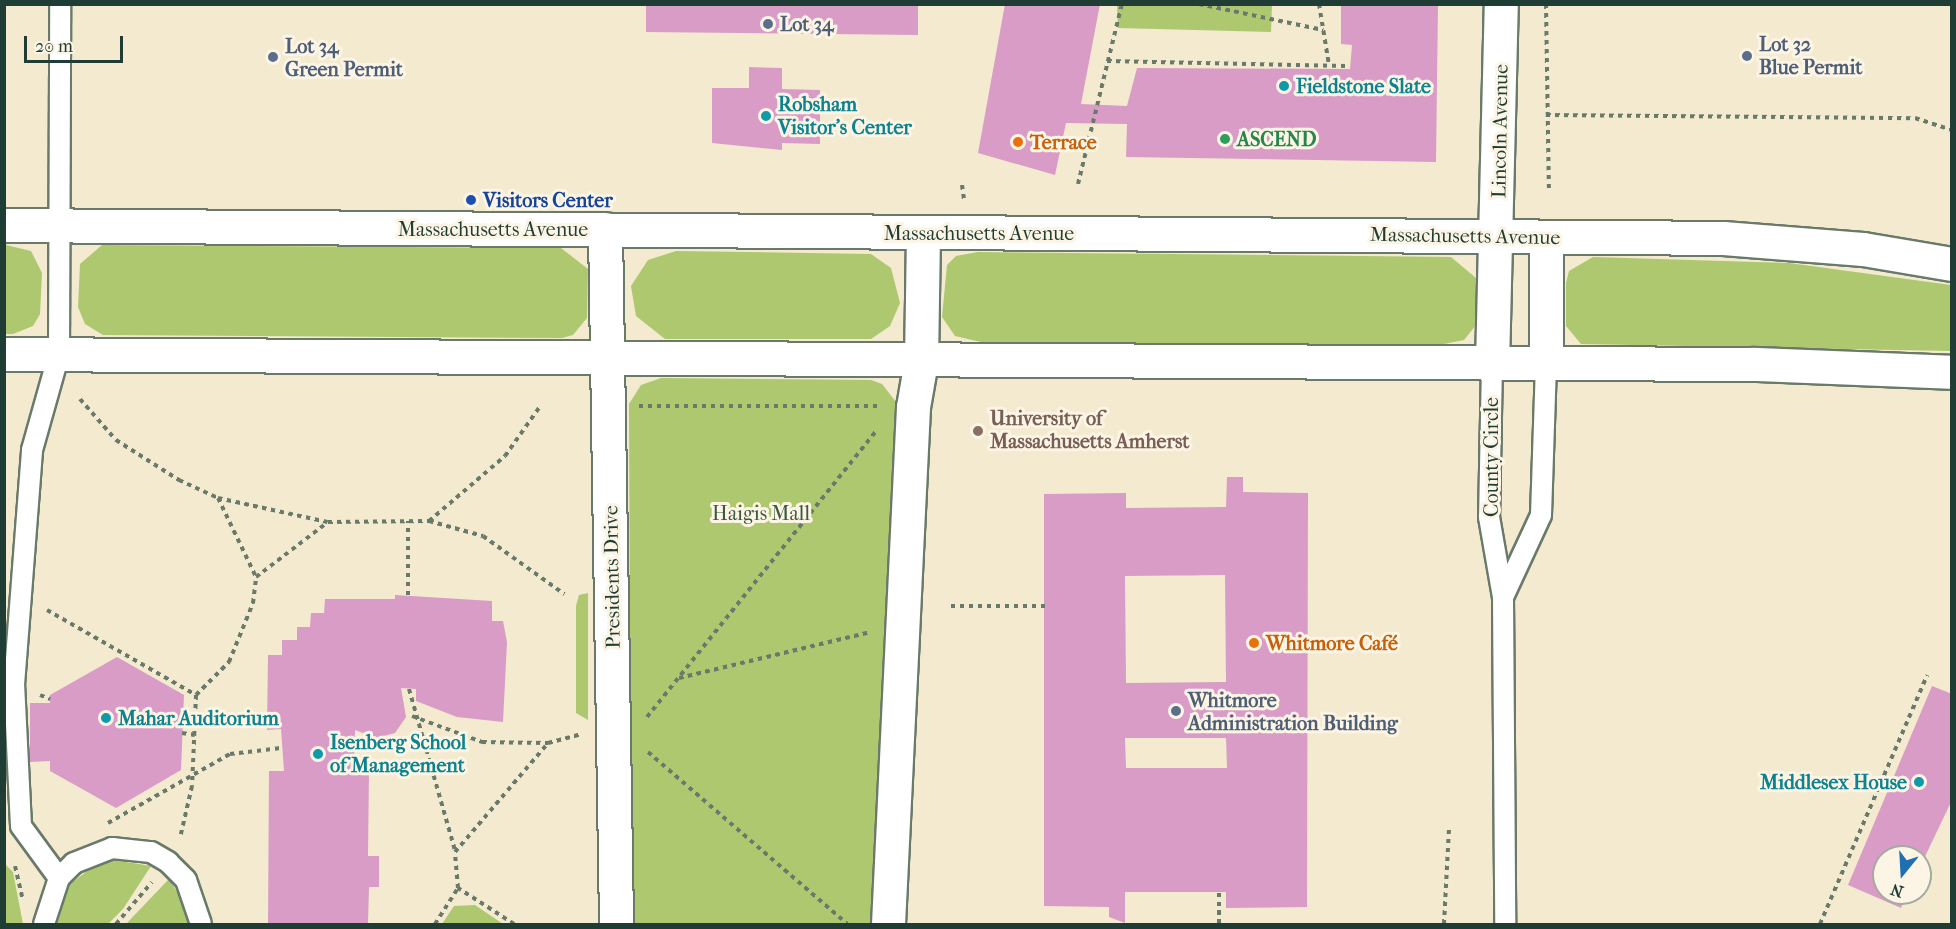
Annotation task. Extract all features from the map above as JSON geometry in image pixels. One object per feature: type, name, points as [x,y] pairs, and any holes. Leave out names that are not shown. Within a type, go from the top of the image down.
[{"type":"main road","name":"Lincoln Avenue","points":[[1492,364],[1497,237],[1501,4]]},
{"type":"main road","name":"Massachusetts Avenue","points":[[4,225],[1779,240],[1952,264]]},
{"type":"main road","name":"Presidents Drive","points":[[605,229],[606,357],[611,406],[616,924]]},
{"type":"main road","points":[[888,924],[913,407],[921,361],[923,232]]},
{"type":"main road","points":[[1546,237],[1546,365]]},
{"type":"main road","points":[[4,354],[1546,365],[1755,364],[1952,372]]},
{"type":"lane","points":[[59,878],[21,826],[14,685],[32,450],[59,354],[60,4]]},
{"type":"lane","name":"County Circle","points":[[1492,364],[1489,517],[1503,597],[1505,924]]},
{"type":"lane","points":[[1503,597],[1541,515],[1546,365]]},
{"type":"lane","points":[[44,924],[59,878],[83,858],[112,848],[151,852],[168,862],[186,880],[201,924]]},
{"type":"path","points":[[1078,184],[1122,4]]},
{"type":"path","points":[[1198,4],[1323,30]]},
{"type":"path","points":[[1319,4],[1329,65]]},
{"type":"path","points":[[1546,4],[1549,190]]},
{"type":"path","points":[[1107,61],[1348,66]]},
{"type":"path","points":[[1546,115],[1915,118],[1952,130]]},
{"type":"path","points":[[80,399],[116,440],[179,480],[218,498],[328,522],[429,520],[506,548],[564,594]]},
{"type":"path","points":[[429,520],[505,456],[541,405]]},
{"type":"path","points":[[630,406],[885,406]]},
{"type":"path","points":[[639,726],[882,424]]},
{"type":"path","points":[[116,924],[168,862],[178,844],[193,771],[196,695],[230,662],[253,603],[256,577],[218,498]]},
{"type":"path","points":[[408,521],[408,595]]},
{"type":"path","points":[[256,577],[328,522]]},
{"type":"path","points":[[20,595],[196,695]]},
{"type":"path","points":[[951,606],[1046,606]]},
{"type":"path","points":[[679,678],[875,630]]},
{"type":"path","points":[[1820,924],[1927,675]]},
{"type":"path","points":[[409,689],[412,716],[455,852],[458,888],[435,924]]},
{"type":"path","points":[[412,716],[482,742],[548,743]]},
{"type":"path","points":[[182,733],[195,735]]},
{"type":"path","points":[[455,852],[548,743],[564,735],[588,734]]},
{"type":"path","points":[[640,746],[847,924]]},
{"type":"path","points":[[112,848],[108,819],[193,771],[230,754],[281,748]]},
{"type":"path","points":[[1444,924],[1449,828]]},
{"type":"path","points":[[13,858],[24,908]]},
{"type":"path","points":[[458,888],[514,924]]},
{"type":"path","points":[[1219,892],[1219,924]]},
{"type":"green space","points":[[1117,5],[1272,5],[1271,32],[1118,28]]},
{"type":"green space","points":[[6,245],[31,251],[42,273],[40,314],[33,326],[13,334],[5,334]]},
{"type":"green space","points":[[102,245],[561,248],[588,269],[587,318],[573,335],[562,338],[103,335],[85,324],[78,307],[80,264]]},
{"type":"green space","points":[[676,251],[871,254],[891,268],[900,303],[890,326],[871,339],[665,339],[636,316],[631,286],[648,260]]},
{"type":"green space","points":[[978,252],[1451,257],[1476,278],[1476,325],[1464,340],[1439,345],[981,342],[955,336],[942,317],[947,265],[956,256]]},
{"type":"green space","points":[[1593,257],[1789,263],[1951,285],[1951,351],[1581,344],[1566,326],[1566,283],[1569,271]]},
{"type":"green space","name":"Haigis Mall","points":[[661,378],[871,380],[882,384],[896,402],[874,924],[631,924],[629,404],[641,385]]},
{"type":"green space","points":[[588,593],[588,720],[576,713],[576,606],[579,595]]},
{"type":"green space","points":[[114,860],[151,866],[123,909],[108,924],[57,924],[69,885],[96,864]]},
{"type":"green space","points":[[5,864],[13,872],[23,924],[5,924]]},
{"type":"green space","points":[[169,879],[186,906],[189,924],[126,924]]},
{"type":"green space","points":[[475,905],[503,924],[442,924],[454,906]]},
{"type":"building","points":[[646,4],[918,4],[918,35],[646,32]]},
{"type":"building","name":"Fieldstone Slate","points":[[1005,4],[1100,4],[1081,104],[1127,106],[1137,68],[1350,69],[1352,45],[1341,44],[1341,4],[1438,4],[1436,162],[1126,157],[1127,124],[1066,123],[1055,175],[978,153]]},
{"type":"building","name":"Robsham Visitor's Center","points":[[749,67],[782,68],[782,89],[820,90],[820,144],[782,143],[782,150],[712,143],[712,88],[749,88]]},
{"type":"building","name":"Whitmore Administration Building","points":[[1227,477],[1243,477],[1243,492],[1308,493],[1307,907],[1226,908],[1226,892],[1125,892],[1125,923],[1109,917],[1109,907],[1044,906],[1044,494],[1126,493],[1126,508],[1226,507]],"holes":[[[1225,575],[1226,682],[1126,683],[1125,576]],[[1125,738],[1226,738],[1227,768],[1126,768]]]},
{"type":"building","name":"Isenberg School of Management","points":[[395,595],[492,601],[492,621],[503,621],[507,642],[503,722],[457,717],[416,701],[416,689],[401,688],[406,717],[395,733],[376,738],[355,730],[354,771],[369,771],[368,856],[379,856],[379,887],[369,887],[368,924],[268,924],[269,771],[284,771],[281,729],[267,730],[268,655],[282,655],[282,640],[297,640],[297,627],[310,627],[311,613],[324,613],[325,599],[395,599]]},
{"type":"building","name":"Mahar Auditorium","points":[[117,657],[184,695],[181,770],[116,808],[50,771],[50,761],[30,762],[30,703],[50,703],[50,695]]},
{"type":"building","name":"Middlesex House","points":[[1932,686],[1952,694],[1952,800],[1931,845],[1872,845],[1872,895],[1848,885]]},
{"type":"place","name":"Lot 34","points":[[768,24]]},
{"type":"place","name":"Lot 32 Blue Permit","points":[[1747,56]]},
{"type":"place","name":"Lot 34 Green Permit","points":[[273,57]]},
{"type":"place","name":"Fieldstone Slate","points":[[1284,86]]},
{"type":"place","name":"Robsham Visitor's Center","points":[[766,116]]},
{"type":"place","name":"ASCEND","points":[[1225,139]]},
{"type":"place","name":"Terrace","points":[[1018,142]]},
{"type":"place","name":"Visitors Center","points":[[471,200]]},
{"type":"place","name":"University of Massachusetts Amherst","points":[[978,431]]},
{"type":"place","name":"Whitmore Café","points":[[1254,643]]},
{"type":"place","name":"Whitmore Administration Building","points":[[1176,711]]},
{"type":"place","name":"Mahar Auditorium","points":[[106,718]]},
{"type":"place","name":"Isenberg School of Management","points":[[318,754]]},
{"type":"place","name":"Middlesex House","points":[[1919,782]]}]
